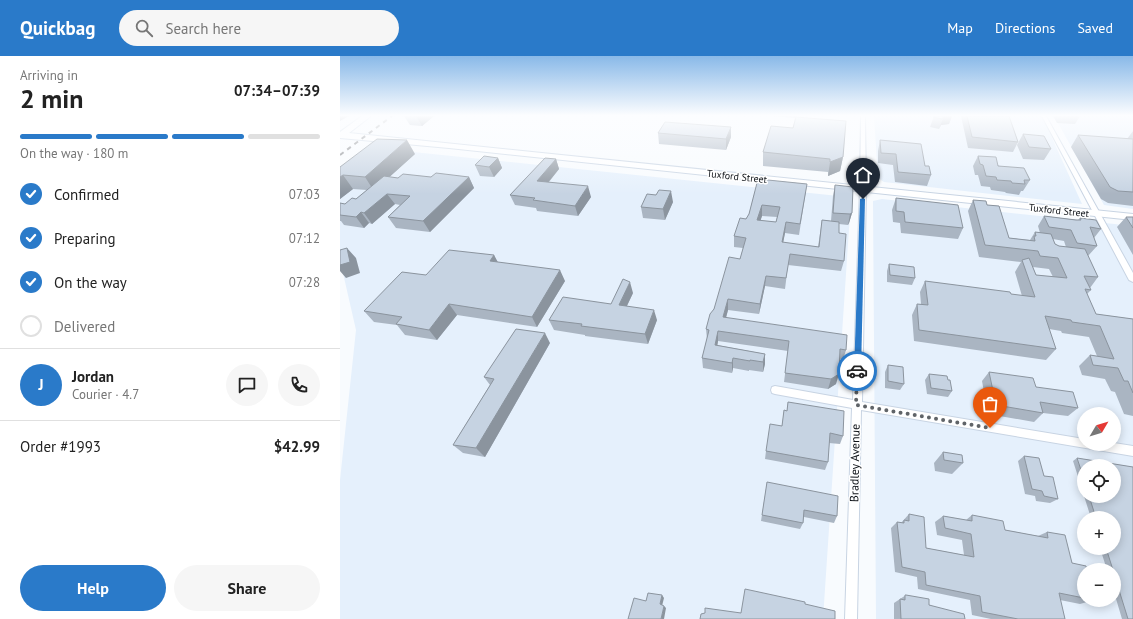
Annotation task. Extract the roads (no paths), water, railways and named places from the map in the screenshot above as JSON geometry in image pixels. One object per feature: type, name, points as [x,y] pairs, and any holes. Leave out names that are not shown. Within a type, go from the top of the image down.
[{"type":"main road","name":"Tuxford Street","points":[[418,142],[1133,217]]},
{"type":"street","points":[[377,146],[382,142]]},
{"type":"street","name":"Bradley Avenue","points":[[851,619],[863,142]]},
{"type":"street","points":[[1058,142],[1133,280]]},
{"type":"street","points":[[775,390],[1077,442]]},
{"type":"street","points":[[1121,449],[1133,451]]},
{"type":"railway","points":[[340,155],[357,142]]}]
